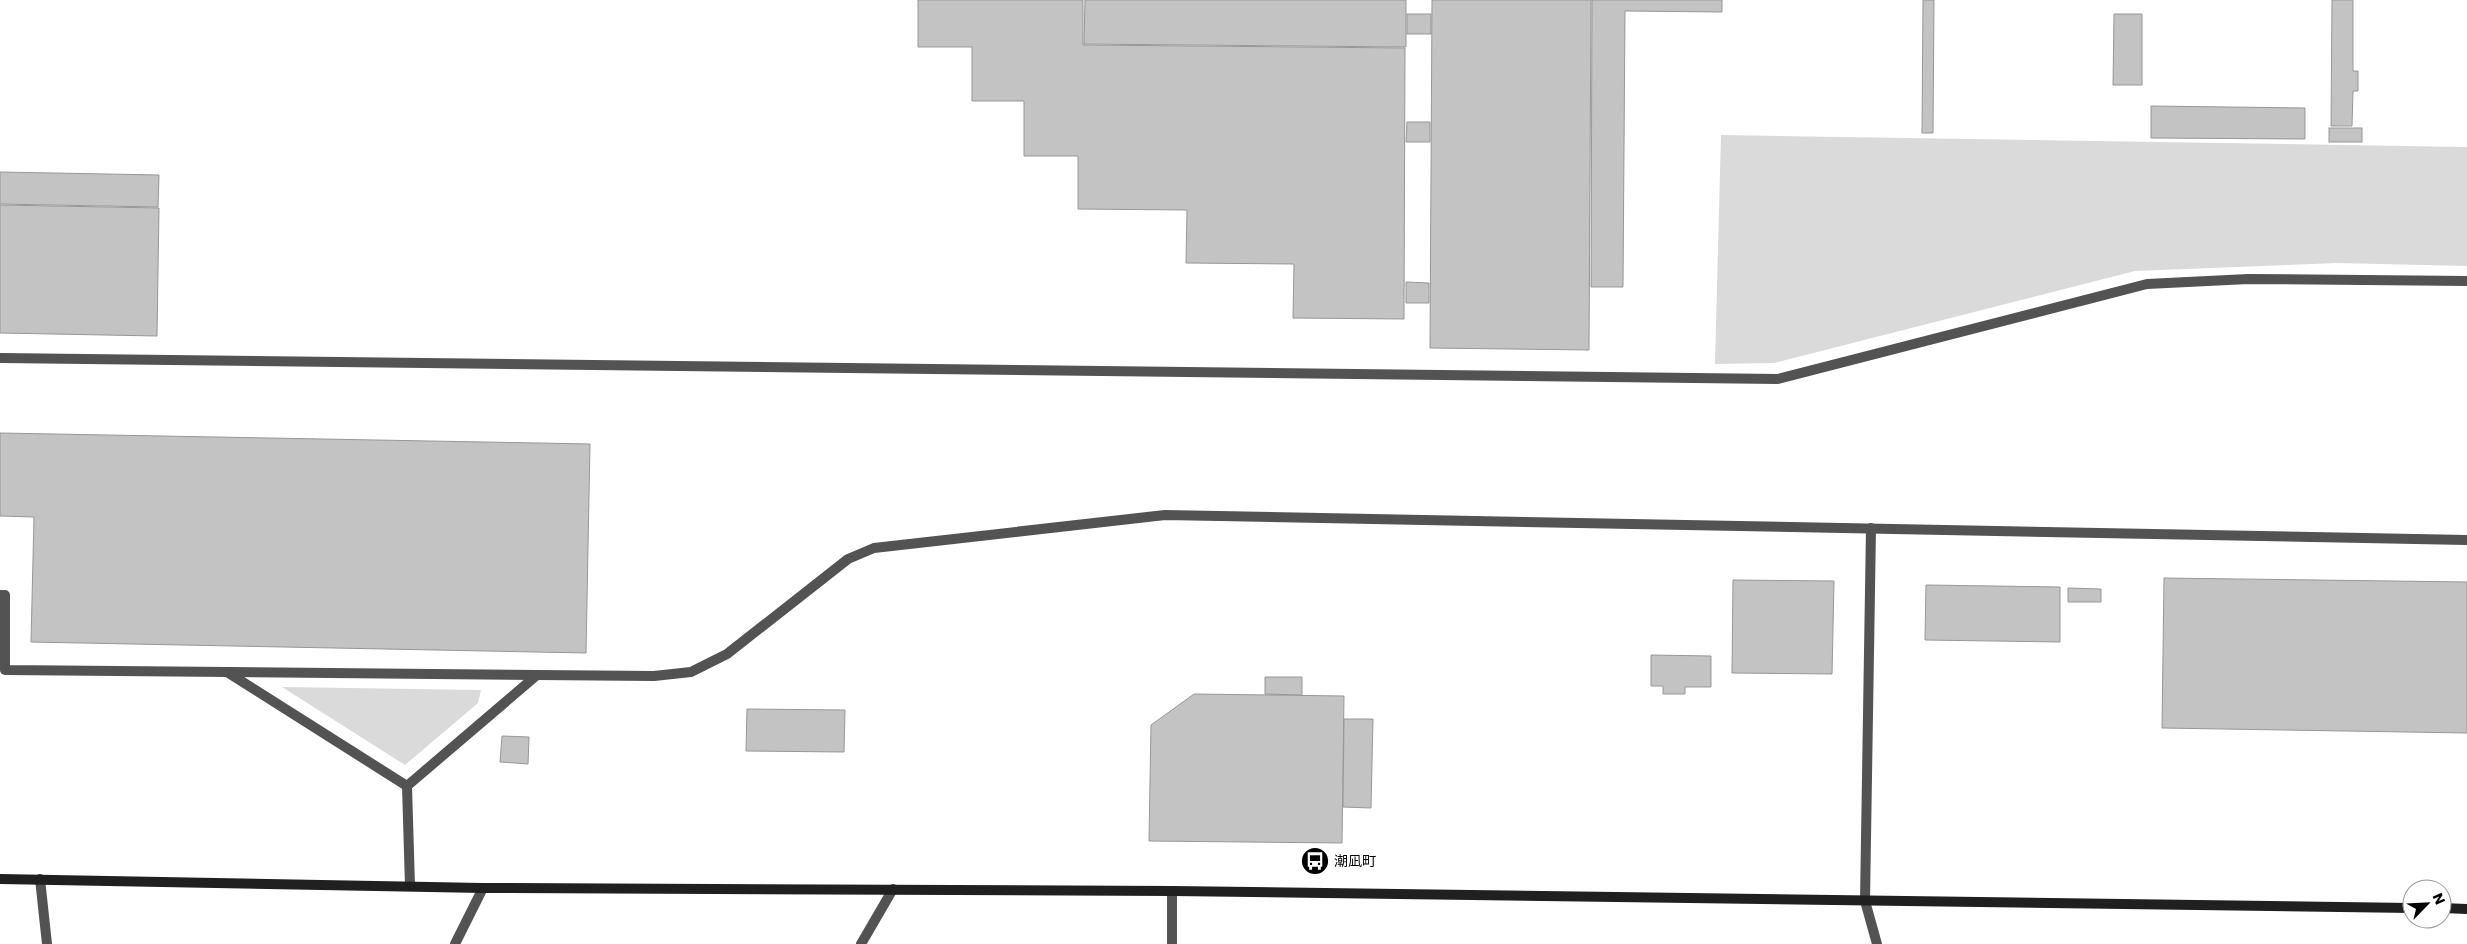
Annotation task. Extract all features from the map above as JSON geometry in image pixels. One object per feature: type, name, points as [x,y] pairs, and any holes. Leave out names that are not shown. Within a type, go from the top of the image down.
[{"type":"street","points":[[0,879],[483,888],[1172,891],[2402,908]]},
{"type":"street","points":[[2452,908],[2467,909]]},
{"type":"lane","points":[[0,358],[1778,379],[2147,284],[2248,278],[2467,281]]},
{"type":"lane","points":[[0,595],[6,595],[5,670],[654,676],[691,672],[727,654],[848,559],[874,548],[1165,516],[2467,540]]},
{"type":"lane","points":[[1871,528],[1865,901],[1877,944]]},
{"type":"lane","points":[[227,672],[408,786]]},
{"type":"lane","points":[[408,786],[537,675]]},
{"type":"lane","points":[[408,786],[410,886]]},
{"type":"lane","points":[[40,879],[47,944]]},
{"type":"lane","points":[[455,944],[483,888]]},
{"type":"lane","points":[[861,944],[893,889]]},
{"type":"lane","points":[[1172,891],[1172,944]]},
{"type":"shaded area","points":[[1721,135],[2467,147],[2467,266],[2337,263],[2135,271],[1774,363],[1715,364]]},
{"type":"shaded area","points":[[282,687],[481,690],[478,703],[405,765]]},
{"type":"building","points":[[918,0],[1083,0],[1083,45],[1405,48],[1404,319],[1293,318],[1294,264],[1186,263],[1187,210],[1078,209],[1078,156],[1024,156],[1024,101],[972,101],[972,47],[918,47]]},
{"type":"building","points":[[1085,0],[1406,0],[1406,47],[1084,44]]},
{"type":"building","points":[[1432,0],[1591,0],[1589,350],[1430,348]]},
{"type":"building","points":[[1592,0],[1722,0],[1722,12],[1625,11],[1623,287],[1591,287]]},
{"type":"building","points":[[1923,0],[1934,0],[1933,133],[1922,133]]},
{"type":"building","points":[[2332,0],[2353,0],[2353,71],[2358,71],[2358,91],[2353,91],[2352,126],[2331,126]]},
{"type":"building","points":[[1407,14],[1431,14],[1431,34],[1407,34]]},
{"type":"building","points":[[2114,14],[2142,14],[2142,85],[2113,85]]},
{"type":"building","points":[[2151,106],[2305,108],[2305,139],[2151,138]]},
{"type":"building","points":[[1407,122],[1430,122],[1430,142],[1406,142]]},
{"type":"building","points":[[2329,128],[2362,128],[2362,142],[2329,142]]},
{"type":"building","points":[[0,172],[159,175],[158,207],[0,204]]},
{"type":"building","points":[[0,205],[159,208],[157,336],[0,333]]},
{"type":"building","points":[[1406,282],[1429,283],[1429,303],[1406,303]]},
{"type":"building","points":[[0,433],[590,444],[586,653],[31,642],[34,517],[0,516]]},
{"type":"building","points":[[2164,578],[2467,582],[2467,733],[2162,728]]},
{"type":"building","points":[[1733,580],[1834,581],[1832,674],[1732,673]]},
{"type":"building","points":[[1926,585],[2060,587],[2060,642],[1925,640]]},
{"type":"building","points":[[2068,588],[2101,589],[2101,602],[2068,602]]},
{"type":"building","points":[[1651,655],[1711,656],[1711,687],[1685,687],[1685,694],[1663,694],[1663,686],[1651,686]]},
{"type":"building","points":[[1265,677],[1302,677],[1302,695],[1265,694]]},
{"type":"building","points":[[1194,694],[1344,696],[1342,843],[1149,841],[1151,725]]},
{"type":"building","points":[[747,709],[845,710],[844,752],[746,751]]},
{"type":"building","points":[[1344,719],[1373,719],[1371,808],[1343,807]]},
{"type":"building","points":[[502,736],[529,737],[528,764],[500,762]]},
{"type":"place","name":"潮凪町","points":[[1315,861]]}]
